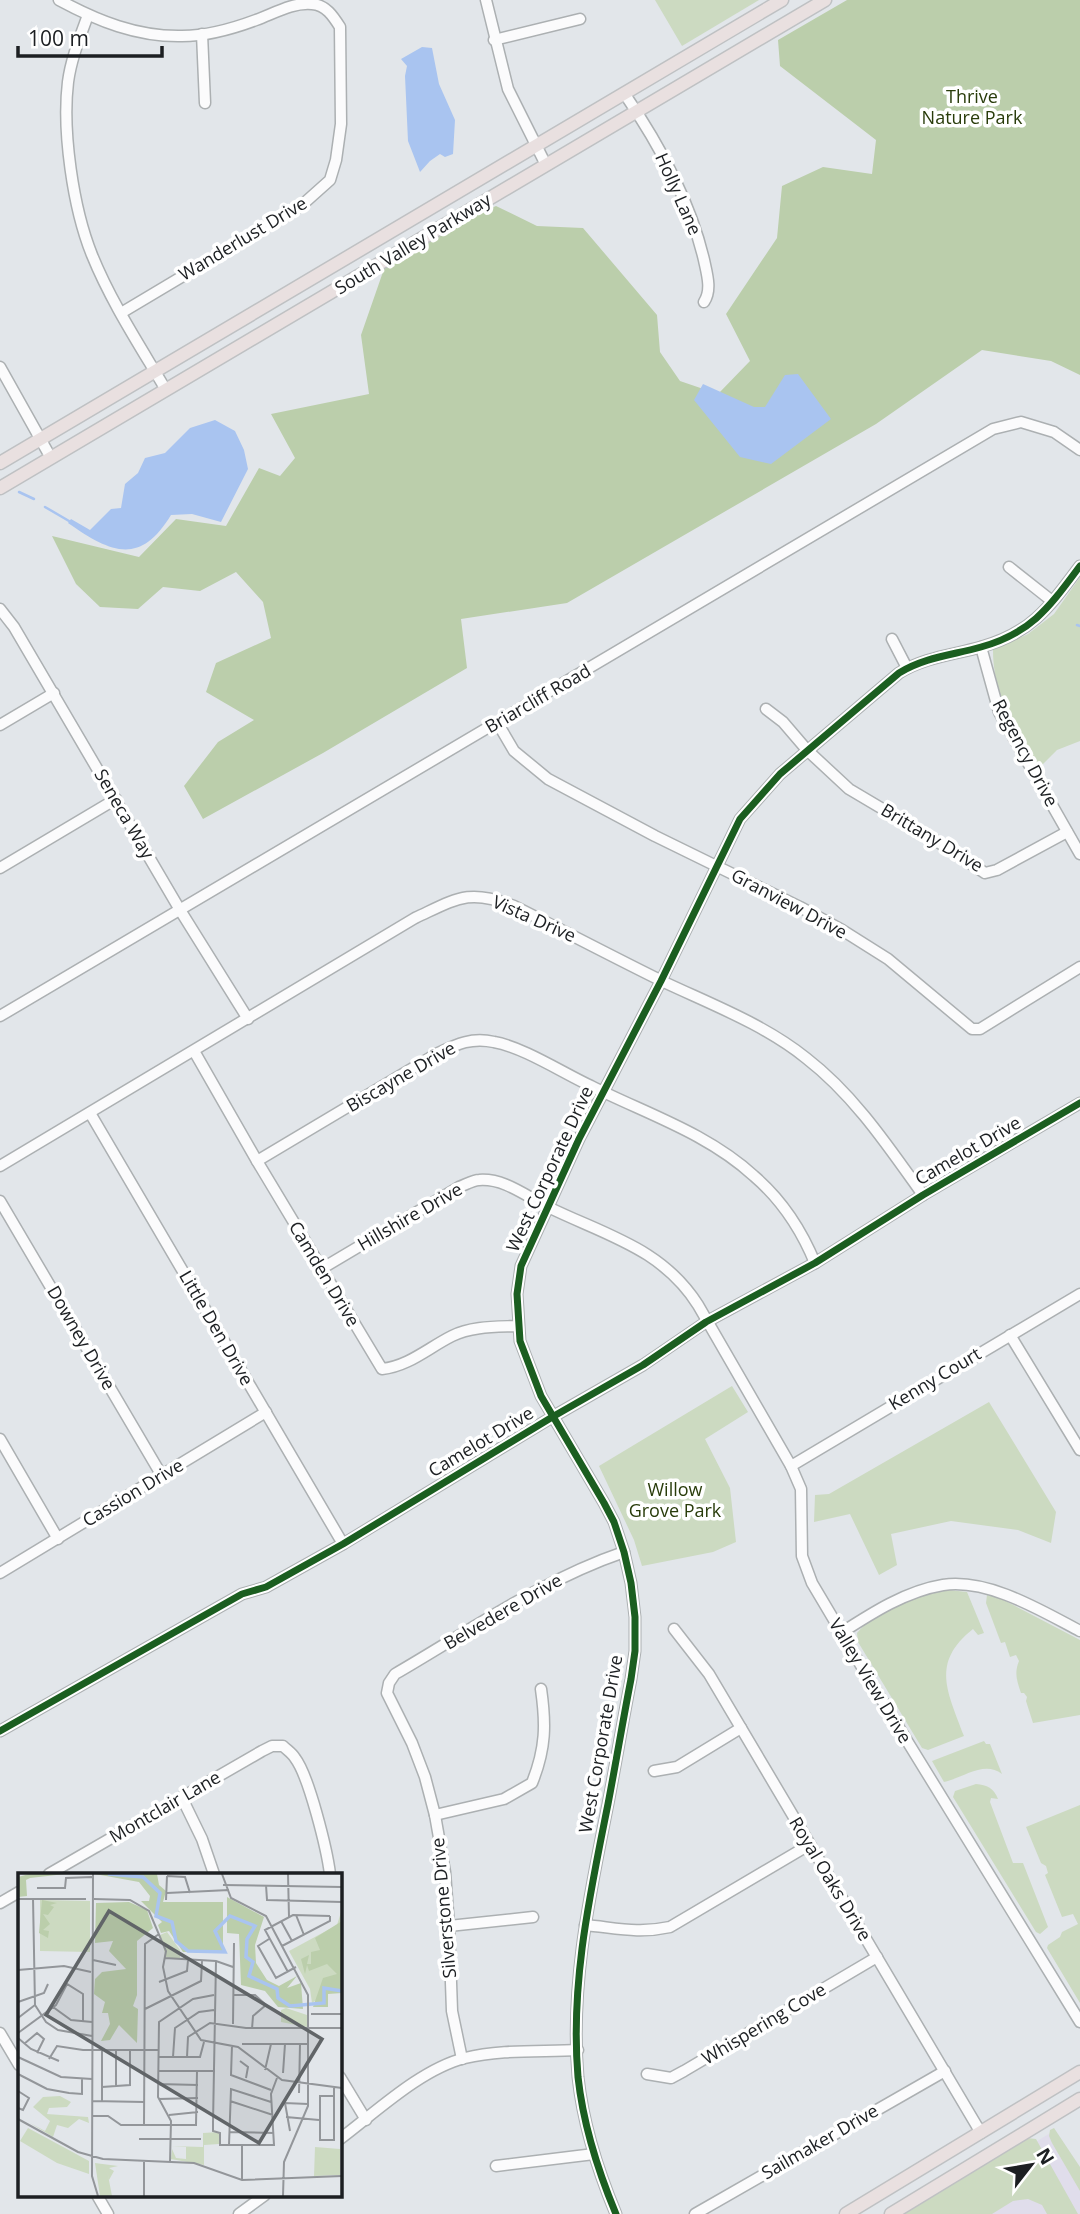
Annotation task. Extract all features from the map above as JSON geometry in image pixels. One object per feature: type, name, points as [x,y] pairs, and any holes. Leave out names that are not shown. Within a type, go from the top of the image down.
[{"type":"main road","name":"South Valley Parkway","points":[[0,463],[782,0]]},
{"type":"main road","name":"South Valley Parkway","points":[[0,488],[825,0]]},
{"type":"main road","points":[[846,2214],[1080,2072]]},
{"type":"main road","points":[[891,2214],[1080,2099]]},
{"type":"street","name":"Wanderlust Drive","points":[[59,0],[120,29],[166,36],[222,32],[302,4],[322,6],[333,15],[340,27],[341,124],[334,171],[330,180],[302,205],[121,313]]},
{"type":"street","points":[[485,0],[508,89],[546,165]]},
{"type":"street","points":[[88,15],[68,80],[66,105],[72,180],[83,232],[93,257],[121,313],[166,390]]},
{"type":"street","points":[[494,40],[580,19]]},
{"type":"street","points":[[202,34],[205,103]]},
{"type":"street","name":"Holly Lane","points":[[624,93],[688,207],[707,277],[708,296],[704,302]]},
{"type":"street","points":[[0,367],[51,458]]},
{"type":"street","name":"Briarcliff Road","points":[[0,1016],[993,429],[1021,422],[1054,432],[1080,450]]},
{"type":"street","name":"West Corporate Drive","points":[[617,2214],[594,2154],[581,2096],[578,2050],[579,1971],[591,1882],[608,1804],[635,1651],[631,1583],[614,1522],[541,1396],[520,1341],[517,1294],[521,1266],[547,1207],[662,981],[740,819],[773,782],[807,750],[907,668],[931,658],[981,648],[1020,632],[1035,621],[1080,566]]},
{"type":"street","points":[[1009,568],[1052,601]]},
{"type":"street","name":"Seneca Way","points":[[0,609],[54,693],[180,910],[248,1019]]},
{"type":"street","points":[[892,639],[907,668]]},
{"type":"street","name":"Regency Drive","points":[[981,648],[999,712],[1080,854]]},
{"type":"street","points":[[0,725],[54,693]]},
{"type":"street","points":[[766,709],[783,722],[807,750]]},
{"type":"street","name":"Granview Drive","points":[[497,722],[514,751],[548,779],[800,907],[865,945],[888,960],[972,1029],[980,1028],[1080,967]]},
{"type":"street","name":"Brittany Drive","points":[[807,750],[849,789],[985,873],[997,870],[1067,832]]},
{"type":"street","points":[[0,869],[116,799]]},
{"type":"street","name":"Vista Drive","points":[[0,1166],[415,918],[463,895],[492,897],[514,906],[662,981],[729,1011],[806,1058],[828,1076],[869,1120],[923,1195]]},
{"type":"street","name":"Biscayne Drive","points":[[257,1161],[438,1054],[464,1041],[495,1042],[690,1131],[737,1161],[764,1185],[789,1213],[815,1263]]},
{"type":"street","name":"Camden Drive","points":[[194,1051],[382,1369],[397,1367],[467,1331],[518,1326]]},
{"type":"street","name":"Camelot Drive","points":[[0,1731],[242,1594],[266,1587],[343,1544],[643,1365],[706,1322],[815,1263],[923,1195],[1080,1103]]},
{"type":"street","name":"Little Den Drive","points":[[90,1114],[343,1544]]},
{"type":"street","name":"Hillshire Drive","points":[[321,1269],[459,1187],[479,1180],[508,1186],[547,1207],[608,1232],[659,1262],[686,1285],[706,1322]]},
{"type":"street","name":"Downey Drive","points":[[0,1200],[162,1476]]},
{"type":"street","name":"Kenny Court","points":[[791,1466],[1080,1294]]},
{"type":"street","name":"Valley View Drive","points":[[706,1322],[791,1466],[801,1489],[802,1556],[812,1583],[1080,2022]]},
{"type":"street","points":[[1010,1335],[1080,1450]]},
{"type":"street","name":"Cassion Drive","points":[[0,1573],[265,1412]]},
{"type":"street","points":[[0,1439],[58,1539]]},
{"type":"street","name":"Belvedere Drive","points":[[389,1682],[395,1674],[513,1604],[575,1570],[624,1552]]},
{"type":"street","points":[[841,1633],[919,1590],[946,1584],[991,1590],[1032,1606],[1080,1631]]},
{"type":"street","name":"Royal Oaks Drive","points":[[674,1629],[709,1674],[981,2133]]},
{"type":"street","name":"Silverstone Drive","points":[[389,1682],[387,1693],[412,1743],[435,1815],[445,1872],[452,2011],[462,2059]]},
{"type":"street","points":[[435,1815],[504,1799],[532,1783],[546,1724],[541,1689]]},
{"type":"street","points":[[654,1771],[677,1767],[741,1728]]},
{"type":"street","name":"Montclair Lane","points":[[51,1873],[262,1751],[272,1746],[283,1746],[296,1759],[311,1796],[330,1873]]},
{"type":"street","points":[[182,1798],[202,1839],[214,1873]]},
{"type":"street","points":[[585,1925],[636,1932],[670,1927],[809,1845]]},
{"type":"street","points":[[0,1903],[18,1893]]},
{"type":"street","points":[[449,1926],[533,1917]]},
{"type":"street","name":"Whispering Cove","points":[[647,2074],[671,2078],[877,1957]]},
{"type":"street","points":[[0,2033],[18,2063]]},
{"type":"street","points":[[341,2138],[414,2082],[462,2059],[481,2055],[578,2050]]},
{"type":"street","name":"Sailmaker Drive","points":[[695,2214],[945,2070]]},
{"type":"street","points":[[341,2079],[366,2120]]},
{"type":"street","points":[[496,2166],[594,2154]]},
{"type":"street","points":[[98,2196],[108,2214]]},
{"type":"street","points":[[239,2214],[264,2196]]},
{"type":"shaded area","points":[[1055,2130],[1080,2168],[1080,2214],[920,2214]]},
{"type":"green space","points":[[655,0],[759,0],[682,46]]},
{"type":"green space","name":"Thrive Nature Park","points":[[847,0],[1080,0],[1080,375],[1051,361],[982,350],[876,424],[567,603],[461,619],[467,668],[323,753],[203,819],[184,786],[218,742],[254,720],[206,692],[216,663],[271,638],[263,602],[236,572],[200,591],[163,587],[138,609],[100,607],[76,584],[52,536],[139,557],[176,519],[226,526],[259,468],[280,476],[295,458],[271,414],[369,394],[361,335],[384,269],[464,220],[496,206],[537,226],[583,228],[657,315],[660,352],[680,381],[718,394],[750,361],[726,314],[777,238],[782,186],[823,167],[872,174],[876,140],[780,66],[778,40]]},
{"type":"green space","points":[[1080,577],[1080,741],[1057,750],[1039,768],[1014,726],[1001,697],[993,650],[1028,634],[1054,614]]},
{"type":"green space","name":"Willow Grove Park","points":[[732,1386],[748,1412],[705,1439],[730,1488],[736,1542],[713,1552],[642,1566],[634,1540],[599,1466]]},
{"type":"green space","points":[[989,1402],[1056,1512],[1051,1543],[1018,1530],[951,1521],[891,1534],[897,1565],[879,1575],[850,1514],[814,1522],[815,1495],[829,1494]]},
{"type":"green space","points":[[949,1590],[967,1592],[984,1633],[978,1635],[973,1629],[951,1654],[947,1666],[948,1692],[964,1736],[928,1750],[922,1748],[858,1642],[857,1633],[887,1610]]},
{"type":"green space","points":[[987,1595],[1000,1598],[1080,1640],[1080,1715],[1033,1723],[1027,1697],[1021,1693],[1017,1681],[1019,1661],[1016,1655],[1010,1657],[1005,1642],[1001,1643],[986,1603]]},
{"type":"green space","points":[[984,1741],[990,1744],[1002,1774],[995,1770],[981,1769],[944,1782],[932,1761]]},
{"type":"green space","points":[[976,1784],[990,1788],[998,1799],[991,1798],[990,1802],[1013,1863],[1023,1863],[1048,1927],[1040,1934],[1036,1932],[953,1797],[955,1791]]},
{"type":"green space","points":[[1080,1805],[1080,2003],[1047,1948],[1062,1932],[1078,1924],[1073,1914],[1062,1917],[1045,1875],[1048,1873],[1046,1866],[1041,1863],[1026,1827]]},
{"type":"green space","points":[[1054,2128],[1080,2167],[1080,2191],[1049,2136],[1050,2130]]},
{"type":"green space","points":[[1027,2138],[1036,2139],[1078,2214],[1047,2214],[1042,2205],[1028,2199],[1013,2201],[992,2214],[897,2214],[1004,2150]]},
{"type":"water","points":[[422,47],[432,48],[439,84],[455,120],[453,154],[445,157],[440,154],[420,172],[408,141],[405,76],[407,66],[401,59]]},
{"type":"water","points":[[798,374],[831,419],[771,464],[740,457],[694,400],[703,384],[754,407],[765,407],[785,375]]},
{"type":"water","points":[[215,420],[235,431],[244,450],[248,469],[221,522],[192,514],[171,515],[148,542],[136,548],[124,549],[98,542],[68,523],[71,519],[90,530],[111,509],[121,508],[125,484],[138,473],[145,458],[165,453],[190,428]]},
{"type":"waterway","points":[[19,492],[34,499]]},
{"type":"waterway","points":[[45,507],[69,521]]},
{"type":"cycle path","points":[[616,2214],[587,2129],[578,2077],[577,2008],[588,1905],[631,1679],[635,1651],[635,1617],[631,1583],[614,1522],[541,1396],[520,1341],[517,1294],[521,1266],[579,1139],[661,981],[740,819],[780,774],[899,673],[929,660],[981,647],[1014,634],[1049,606],[1080,566]]},
{"type":"cycle path","points":[[0,1731],[242,1594],[266,1587],[343,1544],[643,1365],[706,1322],[815,1263],[923,1195],[1080,1103]]}]
